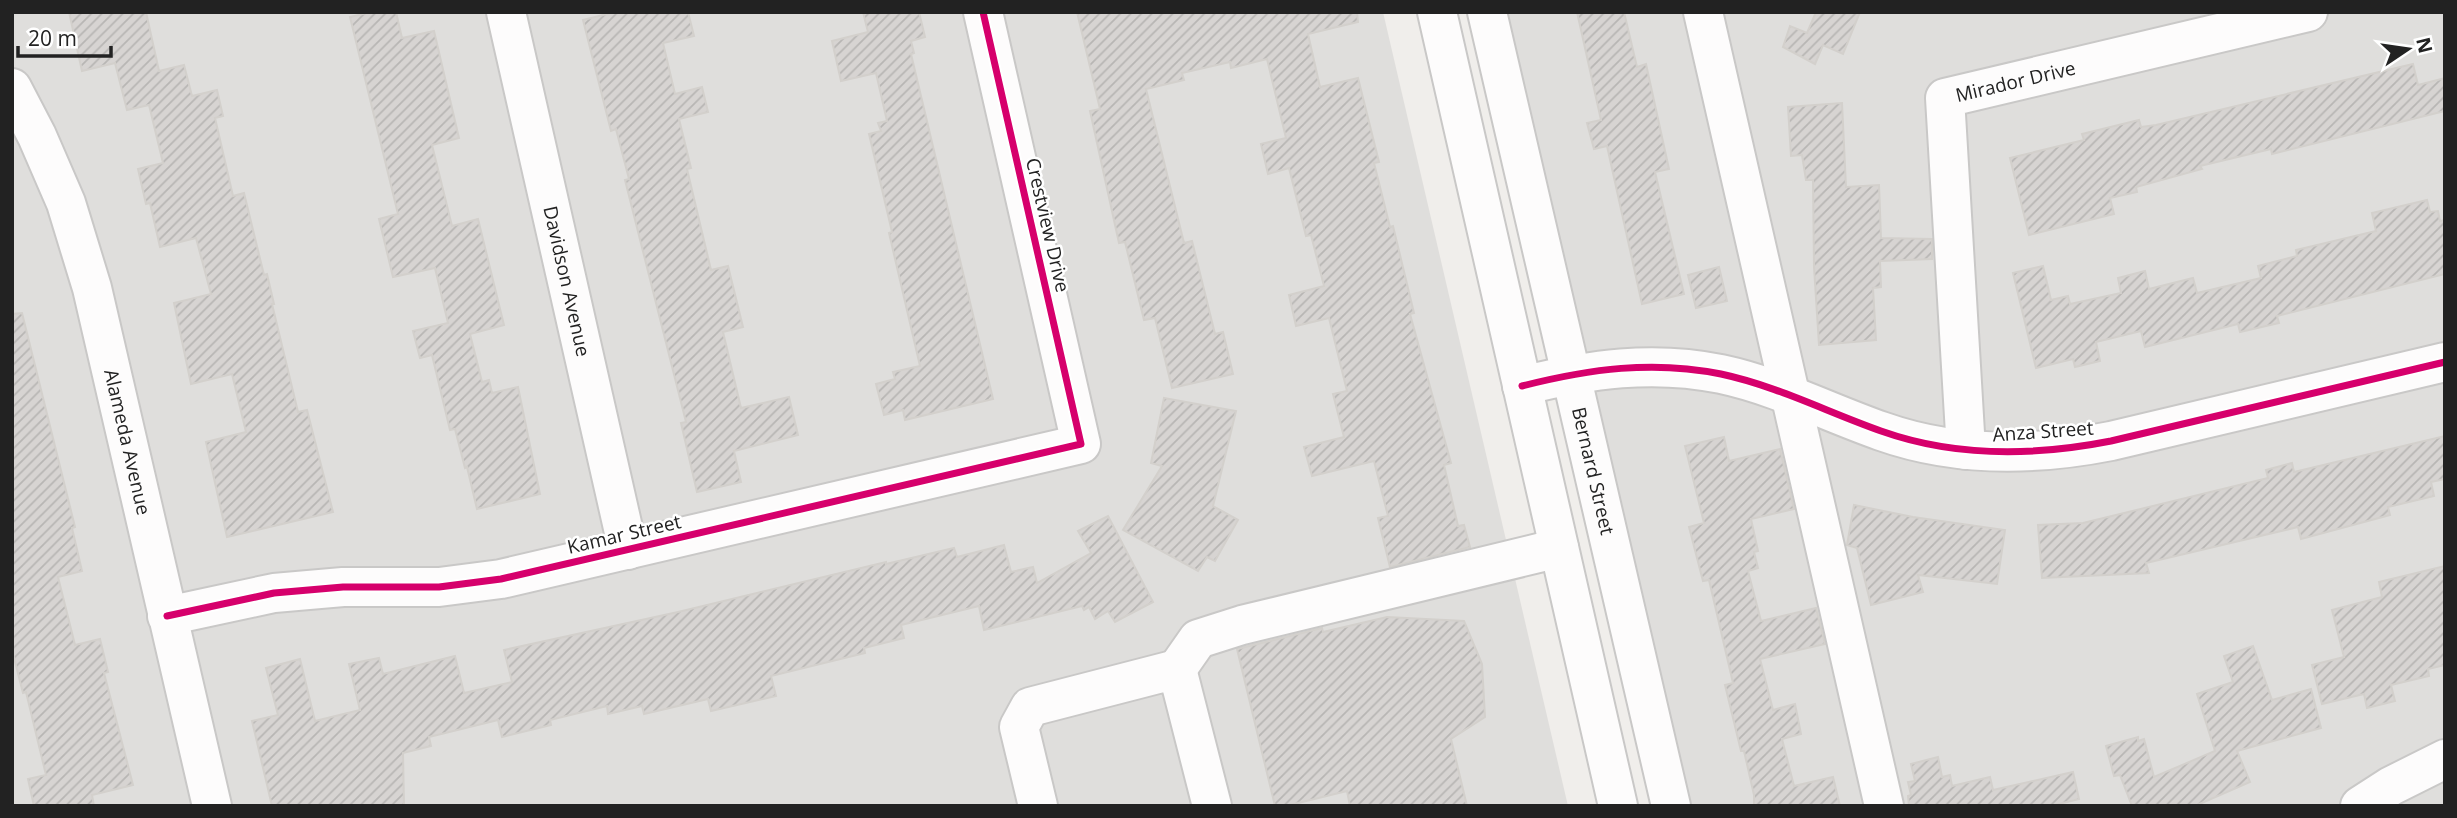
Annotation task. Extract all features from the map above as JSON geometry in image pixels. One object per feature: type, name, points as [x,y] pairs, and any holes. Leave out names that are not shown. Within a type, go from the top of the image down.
[{"type":"street","name":"Davidson Avenue","points":[[506,12],[628,550]]},
{"type":"street","name":"Crestview Drive","points":[[983,12],[1081,444]]},
{"type":"street","points":[[1437,12],[1618,806]]},
{"type":"street","name":"Bernard Street","points":[[1487,12],[1671,806]]},
{"type":"street","points":[[1703,12],[1884,806]]},
{"type":"street","name":"Mirador Drive","points":[[1966,450],[1945,98],[2308,12]]},
{"type":"street","name":"Alameda Avenue","points":[[12,88],[37,136],[66,204],[92,288],[212,806]]},
{"type":"street","name":"Anza Street","points":[[1522,386],[1598,369],[1657,367],[1720,374],[1790,394],[1882,432],[1966,450],[2018,452],[2077,448],[2445,362]]},
{"type":"street","name":"Kamar Street","points":[[167,616],[274,593],[343,587],[439,587],[501,579],[1081,444]]},
{"type":"street","points":[[1038,806],[1019,727],[1030,706],[1177,669],[1198,639],[1242,625],[1559,548]]},
{"type":"street","points":[[1177,669],[1212,806]]},
{"type":"street","points":[[2360,806],[2391,786],[2445,759]]},
{"type":"shaded area","points":[[12,12],[1383,12],[1568,806],[12,806]]},
{"type":"shaded area","points":[[1484,12],[2445,12],[2445,806],[1687,806]]},
{"type":"building","points":[[69,12],[146,12],[159,71],[184,65],[192,96],[217,90],[223,116],[215,118],[233,196],[244,193],[264,275],[267,274],[298,412],[307,410],[333,512],[227,537],[206,442],[246,432],[232,374],[191,384],[174,303],[211,294],[196,238],[160,247],[150,203],[146,204],[138,169],[163,163],[149,105],[127,110],[115,63],[82,71]]},
{"type":"building","points":[[371,12],[396,12],[402,38],[434,31],[459,138],[432,145],[452,226],[478,219],[504,325],[470,334],[482,382],[489,380],[492,393],[518,387],[540,494],[477,509],[455,429],[450,430],[432,355],[420,358],[413,331],[448,323],[435,268],[393,277],[379,219],[398,214],[350,17]]},
{"type":"building","points":[[615,12],[688,12],[694,36],[663,43],[675,94],[702,87],[708,112],[679,119],[691,168],[687,169],[711,270],[728,266],[743,327],[723,332],[741,408],[789,397],[798,435],[734,451],[741,482],[697,492],[681,423],[686,422],[625,180],[629,179],[616,129],[611,131],[583,20]]},
{"type":"building","points":[[863,12],[919,12],[925,37],[911,41],[914,53],[911,54],[993,399],[905,420],[903,410],[884,415],[876,384],[895,379],[893,372],[920,366],[869,134],[881,131],[878,123],[887,121],[876,73],[841,81],[832,41],[868,32]]},
{"type":"building","points":[[1077,12],[1357,12],[1358,22],[1308,34],[1320,87],[1358,78],[1379,162],[1374,163],[1390,227],[1393,226],[1414,313],[1410,314],[1451,463],[1444,465],[1458,526],[1464,525],[1470,547],[1390,567],[1378,518],[1388,516],[1374,461],[1312,476],[1304,447],[1344,437],[1333,394],[1347,391],[1329,318],[1296,326],[1289,295],[1324,286],[1311,235],[1306,236],[1289,168],[1268,174],[1261,144],[1286,138],[1267,59],[1231,68],[1230,62],[1182,73],[1184,80],[1146,89],[1184,243],[1192,241],[1215,334],[1223,332],[1233,374],[1172,388],[1155,318],[1144,320],[1125,242],[1119,243],[1090,111],[1100,109]]},
{"type":"building","points":[[1577,12],[1624,12],[1637,67],[1646,64],[1669,169],[1655,172],[1684,294],[1642,304],[1607,146],[1594,149],[1587,123],[1601,120]]},
{"type":"building","points":[[1816,12],[1860,12],[1843,54],[1823,45],[1815,64],[1783,47],[1790,26],[1807,33]]},
{"type":"building","points":[[2413,64],[2418,85],[2445,78],[2445,111],[2272,154],[2271,149],[2200,166],[2202,169],[2136,187],[2137,192],[2110,198],[2114,214],[2029,235],[2010,158],[2084,140],[2082,134],[2139,120],[2141,127],[2156,125]]},
{"type":"building","points":[[1842,103],[1846,187],[1879,185],[1881,238],[1932,239],[1932,259],[1880,261],[1881,287],[1873,288],[1876,340],[1819,345],[1814,267],[1813,180],[1806,180],[1802,155],[1791,156],[1788,107]]},
{"type":"building","points":[[2427,200],[2430,212],[2438,211],[2440,221],[2445,220],[2445,274],[2277,316],[2279,323],[2240,332],[2238,324],[2145,347],[2141,331],[2096,342],[2100,361],[2075,367],[2073,359],[2036,368],[2013,273],[2043,266],[2051,300],[2068,296],[2070,304],[2121,293],[2118,278],[2145,271],[2149,289],[2193,278],[2197,293],[2261,278],[2258,266],[2297,256],[2296,250],[2376,231],[2372,213]]},
{"type":"building","points":[[1719,267],[1727,301],[1696,308],[1688,275]]},
{"type":"building","points":[[22,313],[75,527],[72,528],[82,571],[58,577],[75,645],[100,639],[108,672],[104,673],[133,785],[92,795],[94,806],[34,806],[28,779],[46,775],[26,692],[23,693],[12,650],[12,314]]},
{"type":"building","points":[[1164,398],[1236,411],[1213,506],[1238,520],[1215,561],[1207,557],[1198,571],[1123,530],[1162,466],[1151,463]]},
{"type":"building","points":[[2445,436],[2445,479],[2431,482],[2434,496],[2388,507],[2390,515],[2301,539],[2298,527],[2146,563],[2149,573],[2042,578],[2038,525],[2083,523],[2268,478],[2266,470],[2292,463],[2294,472]]},
{"type":"building","points":[[1724,437],[1729,461],[1780,449],[1794,509],[1751,519],[1758,551],[1754,552],[1758,568],[1748,571],[1761,621],[1816,608],[1825,644],[1760,659],[1773,710],[1795,704],[1801,734],[1782,739],[1794,786],[1833,777],[1840,806],[1754,806],[1744,751],[1741,751],[1725,685],[1733,683],[1709,580],[1703,581],[1689,527],[1704,523],[1685,446]]},
{"type":"building","points":[[1854,505],[1913,517],[2005,530],[1997,584],[1918,575],[1923,592],[1871,605],[1857,548],[1847,545]]},
{"type":"building","points":[[1108,516],[1153,602],[1115,622],[1108,611],[1095,619],[1089,607],[1084,610],[1082,606],[984,630],[979,606],[901,625],[904,638],[864,648],[865,653],[771,676],[776,696],[711,711],[708,699],[644,714],[642,706],[608,714],[607,706],[550,720],[551,725],[502,737],[498,720],[429,737],[431,746],[403,753],[404,806],[272,806],[252,721],[278,715],[266,668],[300,659],[315,721],[360,710],[349,664],[379,658],[383,674],[455,656],[464,693],[512,682],[504,650],[954,548],[957,557],[1004,545],[1011,572],[1033,567],[1037,583],[1091,553],[1078,531]]},
{"type":"building","points":[[2445,566],[2445,665],[2428,669],[2429,676],[2391,685],[2395,701],[2367,708],[2364,694],[2322,704],[2312,665],[2344,657],[2332,610],[2382,597],[2379,582]]},
{"type":"building","points":[[1387,617],[1464,621],[1482,664],[1485,717],[1451,739],[1467,806],[1350,806],[1347,791],[1286,806],[1275,806],[1237,649],[1322,628],[1323,632]]},
{"type":"building","points":[[2253,646],[2272,700],[2311,689],[2321,728],[2237,751],[2250,782],[2195,806],[2132,806],[2120,775],[2114,776],[2106,746],[2138,737],[2138,741],[2144,739],[2154,777],[2215,751],[2197,694],[2233,682],[2224,656]]},
{"type":"building","points":[[1938,757],[1942,777],[1950,775],[1952,786],[1990,777],[1993,790],[2073,772],[2079,799],[2051,806],[1909,806],[1908,796],[1911,795],[1908,782],[1915,781],[1911,764]]},
{"type":"cycle path","points":[[167,616],[274,593],[343,587],[439,587],[501,579],[1081,444],[983,12]]},
{"type":"cycle path","points":[[1522,386],[1621,368],[1696,370],[1762,385],[1909,440],[1966,450],[2024,451],[2111,441],[2445,362]]}]
